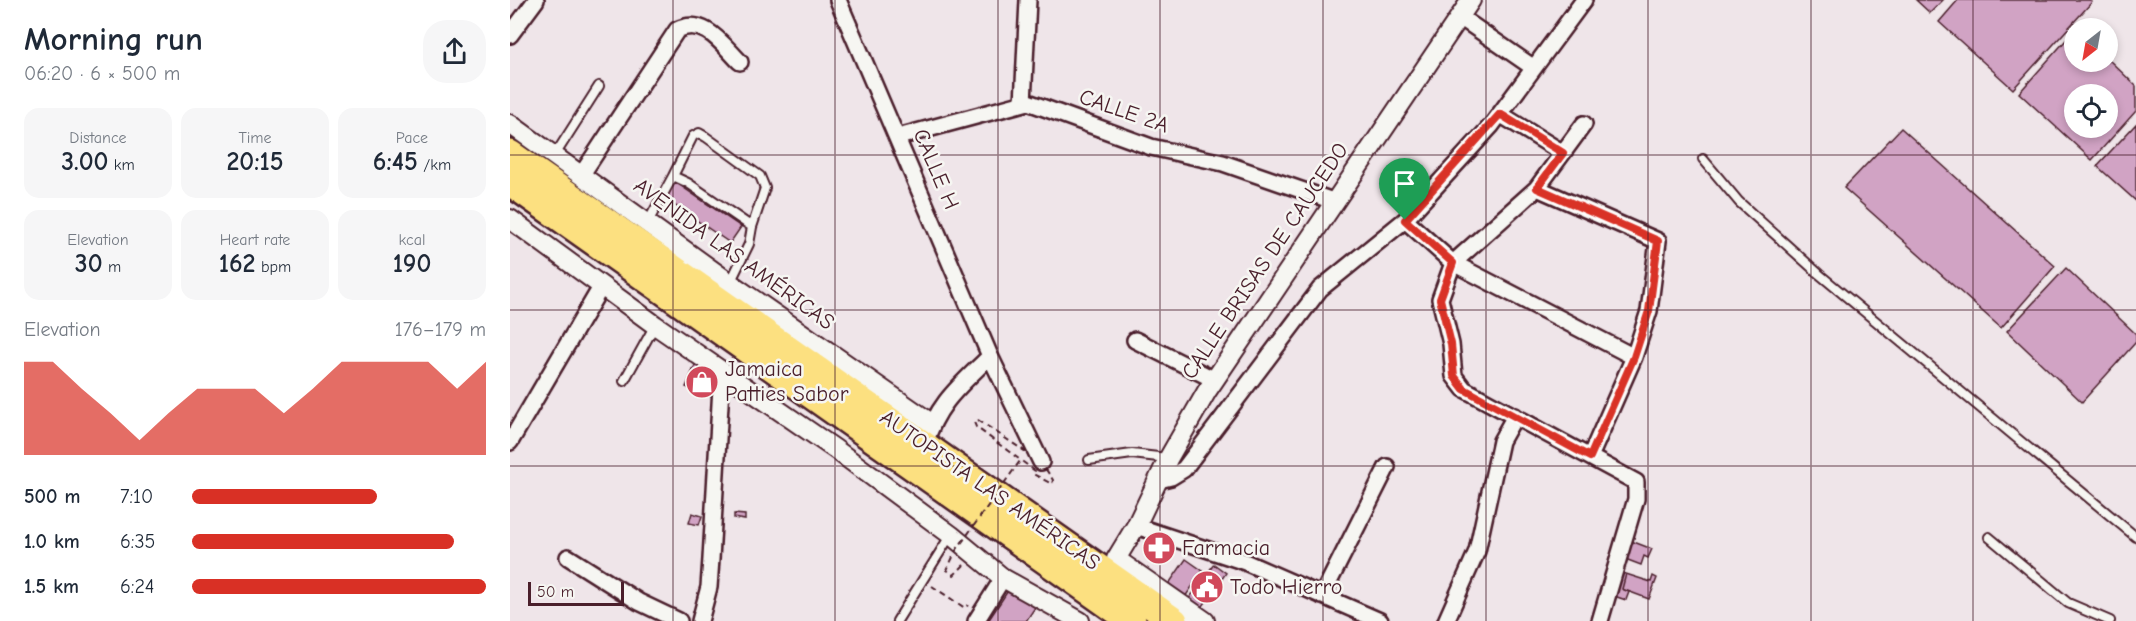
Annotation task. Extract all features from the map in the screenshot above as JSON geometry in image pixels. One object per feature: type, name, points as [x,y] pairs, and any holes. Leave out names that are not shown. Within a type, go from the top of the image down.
[{"type":"highway","name":"AUTOPISTA LAS AMÉRICAS","points":[[510,154],[928,434],[994,493],[1174,621]]},
{"type":"highway","name":"AUTOPISTA LAS AMÉRICAS","points":[[510,182],[1132,621]]},
{"type":"highway","points":[[994,493],[1116,559]]},
{"type":"street","points":[[510,35],[536,0]]},
{"type":"street","name":"CALLE H","points":[[838,0],[990,356],[1041,462]]},
{"type":"street","points":[[1023,103],[1028,0]]},
{"type":"street","name":"CALLE BRISAS DE CAUCEDO","points":[[1116,559],[1136,526],[1168,459],[1215,380],[1333,201],[1471,0]]},
{"type":"street","points":[[1159,480],[1171,477],[1184,469],[1320,289],[1405,220],[1500,114],[1584,0]]},
{"type":"street","points":[[1460,17],[1534,68]]},
{"type":"street","points":[[582,174],[677,30],[687,25],[709,30],[740,62]]},
{"type":"street","name":"CALLE 2A","points":[[898,137],[1023,103],[1046,107],[1151,147],[1223,163],[1333,201]]},
{"type":"street","points":[[1500,114],[1563,153]]},
{"type":"street","name":"AVENIDA LAS AMÉRICAS","points":[[510,124],[648,222],[928,434]]},
{"type":"street","points":[[1584,124],[1537,188],[1453,263],[1440,299],[1451,344],[1454,376],[1464,389],[1636,482],[1636,499],[1600,621]]},
{"type":"street","points":[[1537,188],[1658,241],[1649,311],[1634,357],[1590,457]]},
{"type":"street","points":[[1405,220],[1453,263],[1554,318],[1634,357]]},
{"type":"street","points":[[511,222],[722,370],[953,543],[1003,578],[1080,621]]},
{"type":"street","points":[[510,442],[601,287]]},
{"type":"street","points":[[1135,340],[1215,380]]},
{"type":"street","points":[[928,434],[945,400],[990,356]]},
{"type":"street","points":[[700,621],[711,568],[722,370]]},
{"type":"street","points":[[1446,621],[1477,551],[1501,441],[1515,416]]},
{"type":"street","points":[[1322,596],[1387,467]]},
{"type":"street","points":[[1136,526],[1245,562],[1380,621]]},
{"type":"street","points":[[567,557],[639,602],[679,621]]},
{"type":"street","points":[[1116,559],[1205,621]]},
{"type":"street","points":[[976,621],[1003,578]]},
{"type":"lane","points":[[555,155],[599,86]]},
{"type":"lane","points":[[648,222],[693,136],[699,133],[760,176],[765,188],[749,244],[730,283]]},
{"type":"lane","points":[[1703,159],[1739,202],[1819,274],[2136,537]]},
{"type":"lane","points":[[674,176],[688,183],[752,227]]},
{"type":"lane","points":[[624,381],[655,325]]},
{"type":"lane","points":[[1089,460],[1132,454],[1168,459]]},
{"type":"lane","points":[[1989,537],[2068,603],[2110,621]]},
{"type":"lane","points":[[897,621],[953,543]]},
{"type":"path","points":[[944,566],[953,543],[1020,461],[976,427],[974,422],[982,422],[997,432]]},
{"type":"path","points":[[953,543],[947,570],[954,575],[963,565]]},
{"type":"path","points":[[932,586],[966,608],[972,601]]},
{"type":"building","points":[[1916,0],[1943,0],[1930,13]]},
{"type":"building","points":[[1958,0],[2090,0],[2092,2],[2077,18],[2064,18],[2064,33],[2013,89],[1939,22]]},
{"type":"building","points":[[2064,42],[2064,72],[2118,72],[2118,69],[2136,86],[2136,111],[2118,131],[2118,84],[2064,84],[2064,134],[2019,93]]},
{"type":"building","points":[[2136,124],[2136,201],[2097,166]]},
{"type":"building","points":[[1901,128],[2055,266],[2001,328],[1844,188]]},
{"type":"building","points":[[2068,138],[2112,138],[2092,160]]},
{"type":"building","points":[[675,182],[741,227],[730,243],[664,198]]},
{"type":"building","points":[[2066,268],[2136,334],[2136,342],[2082,402],[2007,331]]},
{"type":"building","name":"Jamaica Patties Sabor","points":[[695,365],[716,376],[713,397],[686,387]]},
{"type":"building","points":[[692,513],[702,516],[699,525],[689,523]]},
{"type":"building","points":[[734,514],[745,515],[745,520],[734,518]]},
{"type":"building","name":"Farmacia","points":[[1159,537],[1169,544],[1160,558],[1150,551]]},
{"type":"building","points":[[1626,539],[1652,549],[1648,558],[1644,556],[1641,565],[1620,557]]},
{"type":"building","points":[[1186,559],[1203,571],[1185,597],[1168,585]]},
{"type":"building","name":"Todo Hierro","points":[[1214,564],[1226,573],[1201,609],[1188,600]]},
{"type":"building","points":[[1621,573],[1626,574],[1622,589],[1629,592],[1626,600],[1614,596]]},
{"type":"building","points":[[1626,574],[1651,582],[1653,576],[1657,578],[1649,599],[1622,589]]},
{"type":"building","points":[[1011,586],[1038,603],[1026,621],[988,621]]},
{"type":"place","name":"Jamaica Patties Sabor","points":[[702,382]]},
{"type":"place","name":"Farmacia","points":[[1159,548]]},
{"type":"place","name":"Todo Hierro","points":[[1207,587]]},
{"type":"route","points":[[1500,114],[1563,153],[1537,188],[1658,241],[1649,311],[1634,357],[1590,457],[1464,389],[1454,376],[1451,344],[1440,299],[1453,263],[1405,220],[1500,114]]}]
